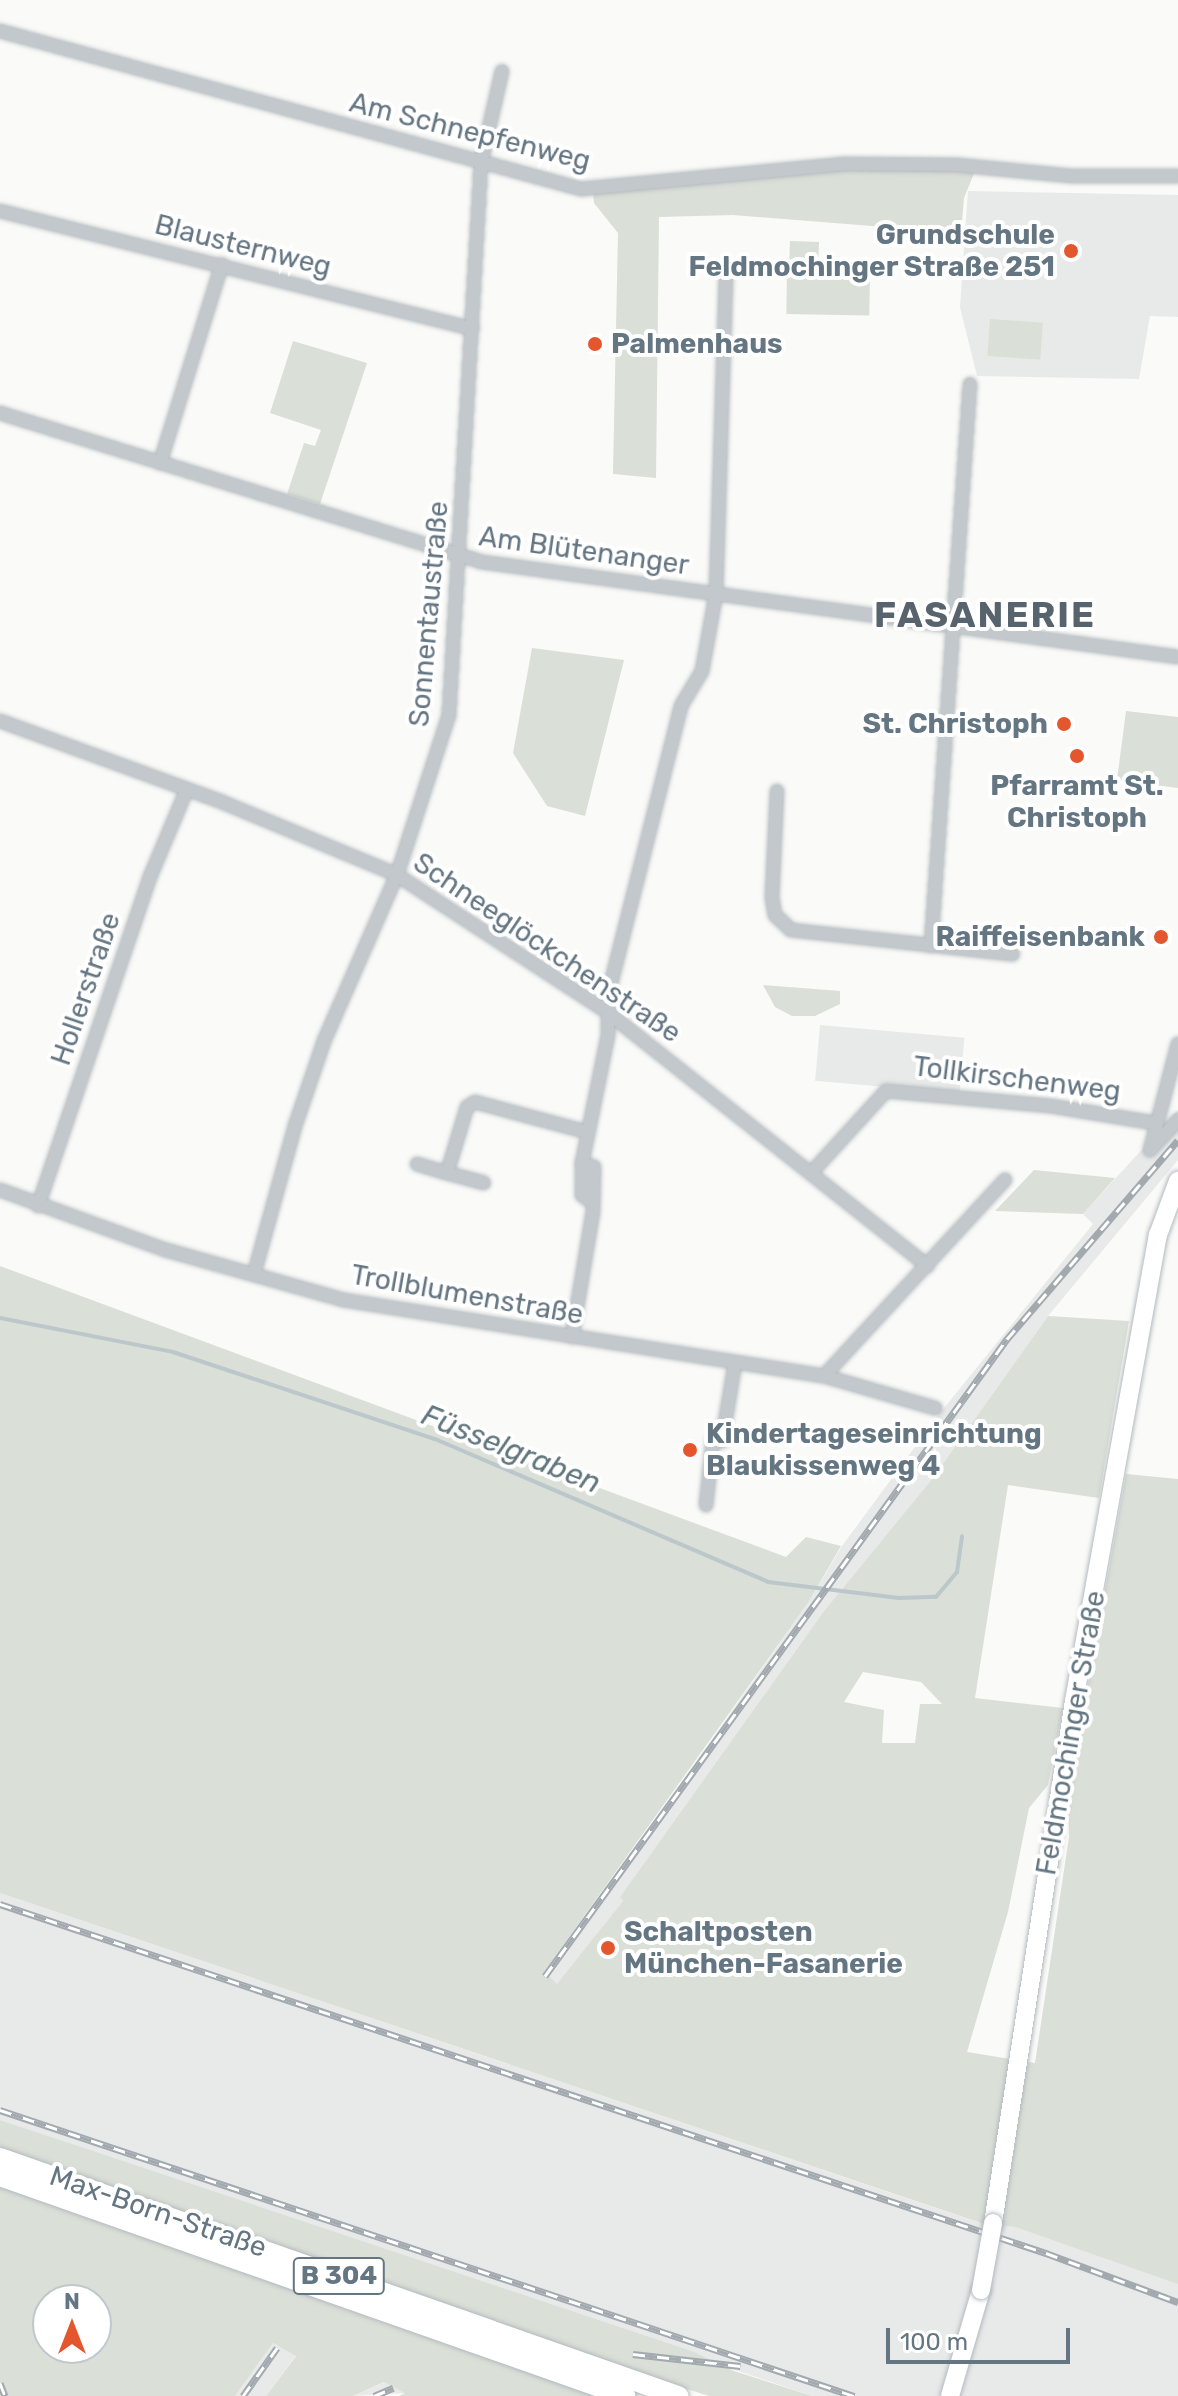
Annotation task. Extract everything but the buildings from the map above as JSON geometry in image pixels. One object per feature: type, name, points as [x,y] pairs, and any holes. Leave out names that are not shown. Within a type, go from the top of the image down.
[{"type":"main road","name":"Feldmochinger Straße","points":[[964,2396],[1074,1701],[1158,1235],[1178,1181]]},
{"type":"main road","name":"Max-Born-Straße","points":[[0,2158],[678,2396]]},
{"type":"main road","name":"Max-Born-Straße","points":[[0,2176],[625,2396]]},
{"type":"main road","name":"Feldmochinger Straße","points":[[950,2396],[981,2290]]},
{"type":"street","name":"Am Schnepfenweg","points":[[0,31],[481,163],[592,190],[729,171],[845,164],[957,165],[1072,176],[1178,176]]},
{"type":"street","name":"Sonnentaustraße","points":[[254,1274],[324,1041],[397,875],[430,783],[451,706],[481,163],[502,71]]},
{"type":"street","name":"Blausternweg","points":[[0,211],[473,329]]},
{"type":"street","points":[[160,463],[222,264]]},
{"type":"street","points":[[572,1337],[593,1203],[582,1195],[582,1163],[608,1035],[607,1012],[655,800],[681,706],[702,671],[716,594],[726,272]]},
{"type":"street","points":[[931,946],[956,627],[970,384]]},
{"type":"street","name":"Am Blütenanger","points":[[0,413],[460,557],[571,577],[1178,657]]},
{"type":"street","name":"Schneeglöckchenstraße","points":[[0,721],[187,789],[397,875],[607,1012],[928,1266]]},
{"type":"street","name":"Hollerstraße","points":[[38,1206],[150,877],[187,789]]},
{"type":"street","points":[[777,791],[775,915],[791,930],[1013,954]]},
{"type":"street","points":[[1178,1044],[1150,1150],[1178,1120]]},
{"type":"street","name":"Tollkirschenweg","points":[[812,1172],[886,1091],[1060,1107],[1155,1123]]},
{"type":"street","points":[[447,1173],[467,1107],[475,1102],[587,1132]]},
{"type":"street","points":[[417,1164],[484,1183]]},
{"type":"street","points":[[824,1376],[1005,1180]]},
{"type":"street","name":"Trollblumenstraße","points":[[0,1190],[38,1206],[344,1300],[824,1376],[935,1408]]},
{"type":"street","points":[[706,1505],[713,1440],[722,1441],[735,1363]]},
{"type":"shaded area","points":[[845,166],[975,171],[964,198],[961,232],[944,231],[944,239],[936,242],[922,230],[733,215],[659,217],[656,478],[613,474],[618,233],[594,203],[593,192]]},
{"type":"shaded area","name":"Grundschule Feldmochinger Straße 251","points":[[968,191],[1178,195],[1178,317],[1150,316],[1139,379],[977,376],[960,307]]},
{"type":"shaded area","points":[[790,241],[819,242],[818,271],[789,270]]},
{"type":"shaded area","points":[[787,273],[870,274],[869,315],[786,314]]},
{"type":"shaded area","points":[[990,319],[1043,323],[1040,360],[987,356]]},
{"type":"shaded area","points":[[293,341],[367,363],[320,504],[287,494],[304,443],[315,446],[321,430],[270,413]]},
{"type":"shaded area","points":[[532,648],[624,660],[585,816],[547,806],[513,753]]},
{"type":"shaded area","points":[[1126,711],[1178,717],[1178,788],[1117,780]]},
{"type":"shaded area","points":[[763,985],[840,991],[840,1004],[815,1016],[792,1016],[775,1007]]},
{"type":"shaded area","points":[[820,1025],[964,1038],[960,1093],[815,1081]]},
{"type":"shaded area","points":[[1178,1110],[1178,1160],[1048,1316],[932,1479],[824,1611],[620,1897],[623,1901],[557,1985],[545,1976],[808,1603],[842,1546],[940,1413],[1093,1224],[1083,1214]]},
{"type":"shaded area","points":[[1034,1170],[1115,1178],[1083,1214],[995,1211]]},
{"type":"shaded area","points":[[0,1266],[786,1557],[806,1537],[841,1546],[808,1603],[544,1972],[557,1984],[623,1901],[620,1897],[824,1611],[932,1479],[1048,1316],[1129,1321],[1099,1498],[1008,1485],[975,1698],[1063,1708],[1048,1785],[1029,1808],[1008,1912],[967,2052],[1035,2063],[1069,1837],[1068,1797],[1126,1474],[1178,1479],[1178,2284],[1015,2227],[987,2225],[0,1893]],"holes":[[[863,1672],[921,1682],[942,1704],[920,1704],[915,1743],[882,1743],[884,1710],[844,1702]]]},
{"type":"shaded area","points":[[0,1893],[986,2225],[1015,2227],[1161,2276],[1178,2284],[1178,2396],[812,2396],[0,2120]]},
{"type":"shaded area","points":[[0,2120],[694,2352],[734,2371],[812,2396],[709,2396],[665,2382],[0,2148]]},
{"type":"shaded area","points":[[0,2186],[601,2396],[399,2396],[405,2393],[384,2382],[353,2396],[266,2396],[296,2356],[273,2343],[235,2396],[0,2396]]},
{"type":"shaded area","points":[[273,2343],[296,2355],[266,2396],[235,2396]]},
{"type":"shaded area","points":[[385,2382],[406,2393],[353,2396]]},
{"type":"waterway","name":"Füsselgraben","points":[[0,1318],[173,1352],[435,1439],[768,1582],[899,1598],[936,1597],[957,1572],[962,1536]]},
{"type":"railway","points":[[545,1976],[1007,1339],[1178,1140]]},
{"type":"railway","points":[[0,1904],[1046,2253],[1178,2302]]},
{"type":"railway","points":[[0,2110],[854,2396]]},
{"type":"railway","points":[[243,2396],[277,2348]]},
{"type":"railway","points":[[633,2354],[740,2366]]},
{"type":"railway","points":[[0,2383],[5,2396]]},
{"type":"railway","points":[[374,2396],[393,2388]]},
{"type":"place","name":"Grundschule Feldmochinger Straße 251","points":[[1071,251]]},
{"type":"place","name":"Palmenhaus","points":[[595,344]]},
{"type":"place","name":"St. Christoph","points":[[1064,724]]},
{"type":"place","name":"Pfarramt St. Christoph","points":[[1077,756]]},
{"type":"place","name":"Raiffeisenbank","points":[[1161,937]]},
{"type":"place","name":"Kindertageseinrichtung Blaukissenweg 4","points":[[690,1450]]},
{"type":"place","name":"Schaltposten München-Fasanerie","points":[[608,1948]]},
{"type":"district","name":"FASANERIE","points":[[985,615]]}]
